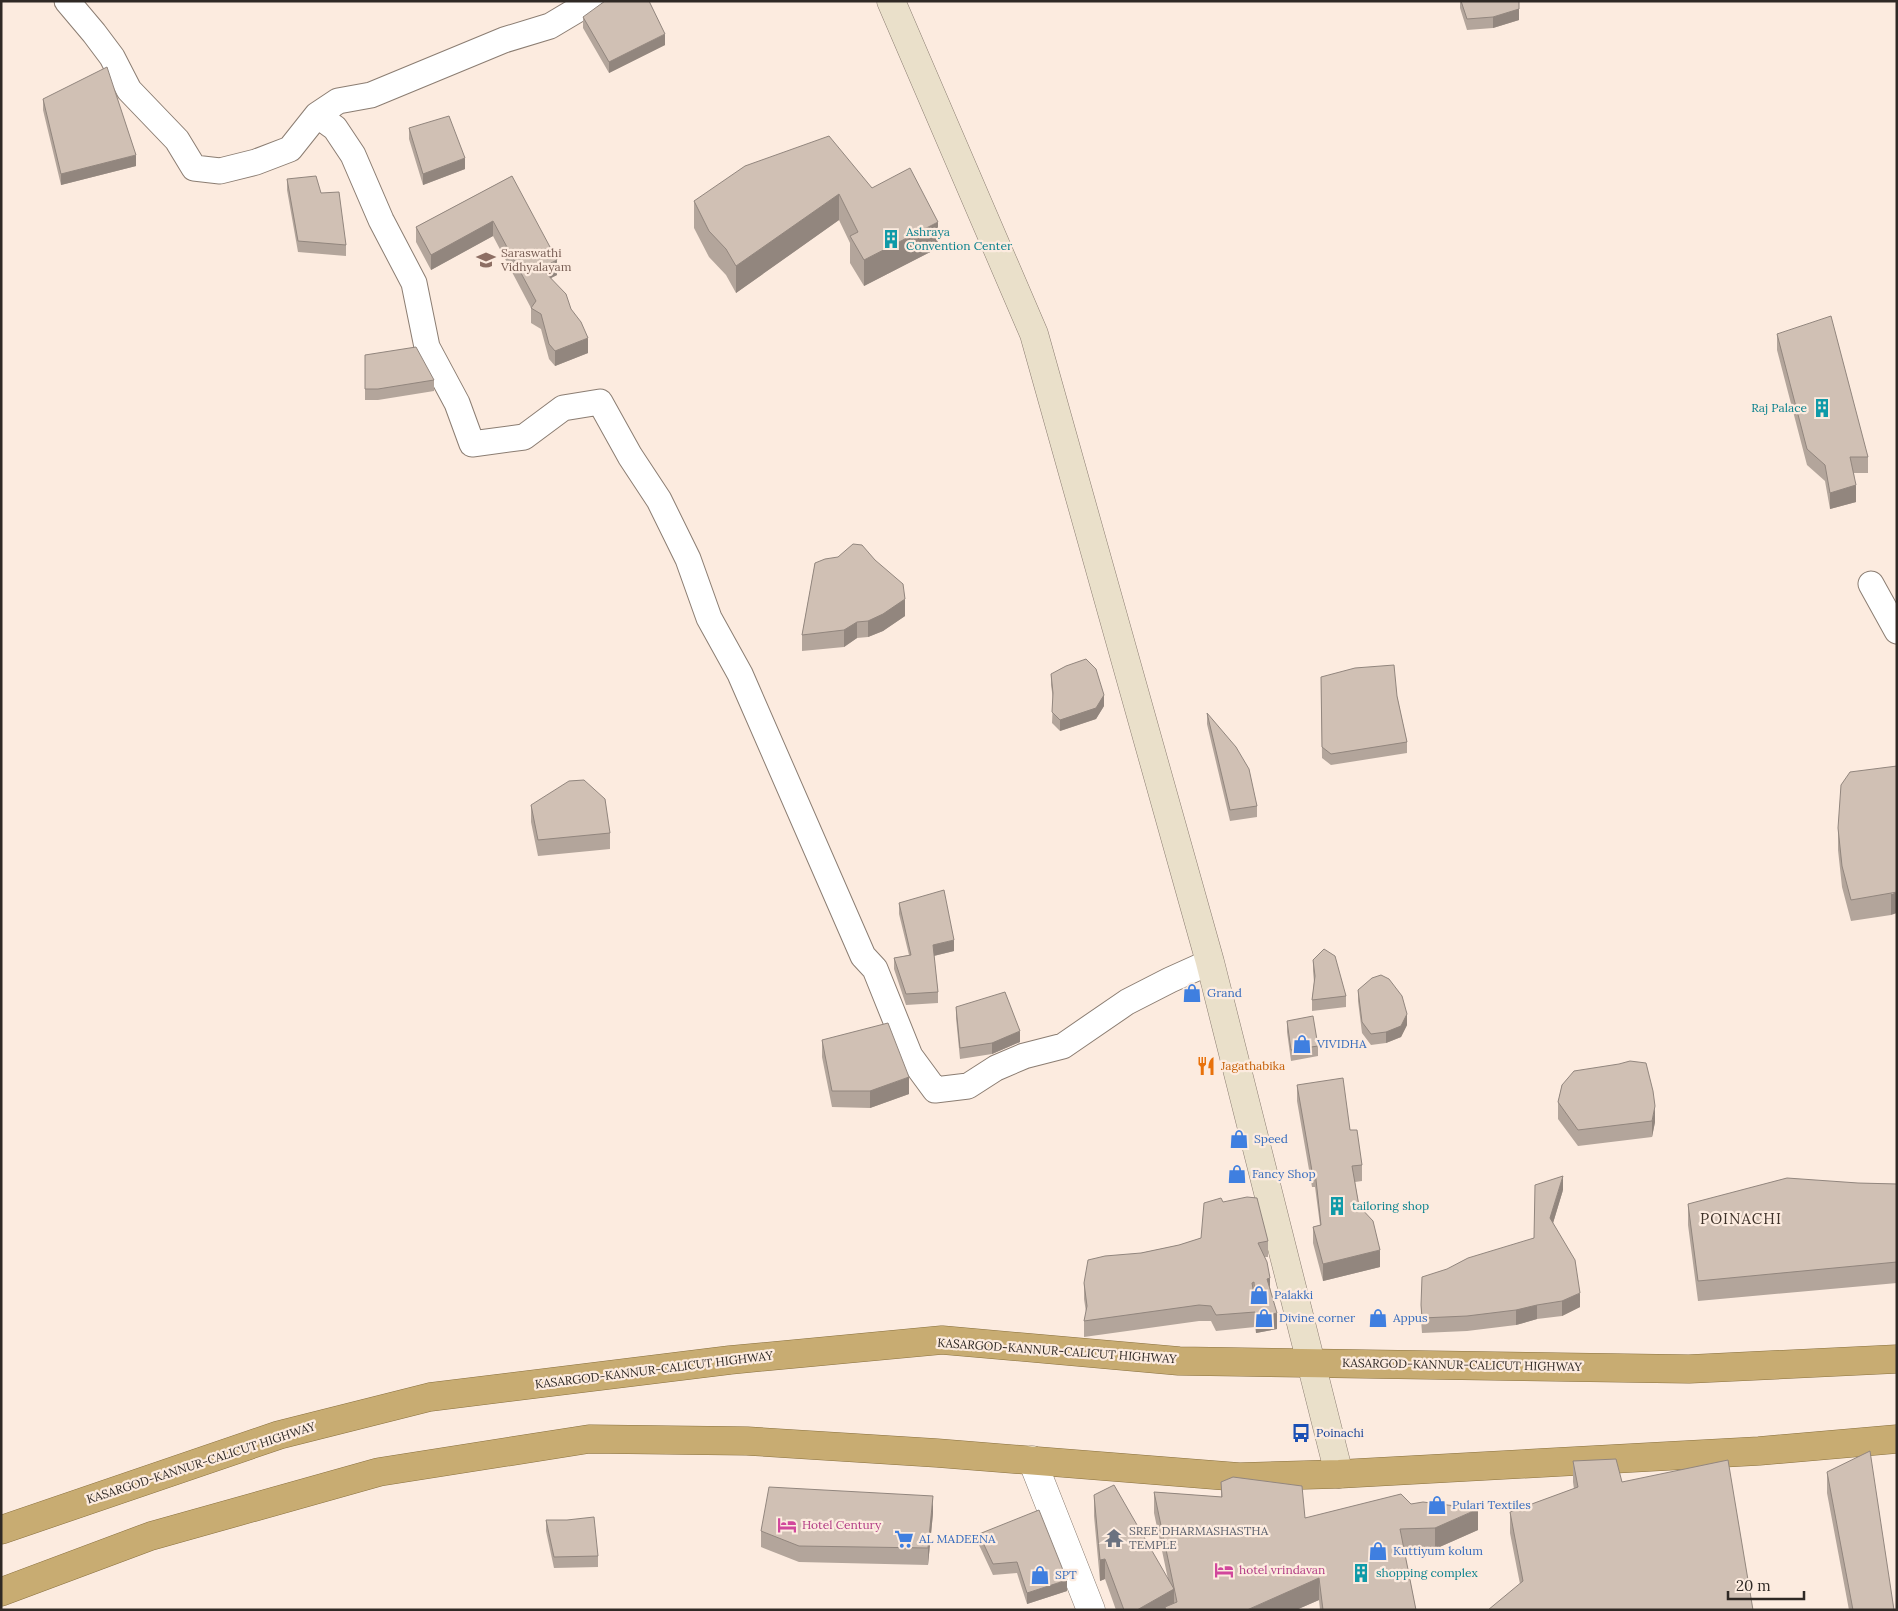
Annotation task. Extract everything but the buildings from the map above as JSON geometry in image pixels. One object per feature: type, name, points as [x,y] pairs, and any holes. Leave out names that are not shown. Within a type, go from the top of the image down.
[{"type":"highway","name":"KASARGOD-KANNUR-CALICUT HIGHWAY","points":[[1,1530],[279,1435],[430,1397],[730,1360],[942,1340],[1179,1361],[1689,1369],[1897,1359]]},
{"type":"highway","points":[[1,1592],[151,1536],[379,1472],[589,1439],[747,1441],[1032,1460],[1239,1477],[1339,1474],[1759,1451],[1897,1439]]},
{"type":"main road","points":[[891,1],[1034,334],[1210,962],[1339,1474]]},
{"type":"street","points":[[67,1],[112,57],[129,90],[177,140],[194,168],[220,172],[256,162],[290,149],[317,115],[338,101],[371,95],[504,40],[550,26],[592,1]]},
{"type":"street","points":[[317,115],[334,128],[353,155],[381,220],[414,283],[426,347],[457,403],[472,444],[524,437],[563,408],[600,402],[630,456],[663,508],[688,559],[709,618],[740,674],[863,956],[875,969],[910,1056],[935,1090],[968,1086],[996,1068],[1017,1059],[1063,1046],[1127,1002],[1210,962]]},
{"type":"street","points":[[1871,584],[1897,631]]},
{"type":"street","points":[[1032,1460],[1091,1610]]},
{"type":"place","name":"Ashraya Convention Center","points":[[891,239]]},
{"type":"place","name":"Saraswathi Vidhyalayam","points":[[486,260]]},
{"type":"place","name":"Raj Palace","points":[[1822,408]]},
{"type":"place","name":"Grand","points":[[1192,993]]},
{"type":"place","name":"VIVIDHA","points":[[1302,1044]]},
{"type":"place","name":"Jagathabika","points":[[1206,1066]]},
{"type":"place","name":"Speed","points":[[1239,1139]]},
{"type":"place","name":"Fancy Shop","points":[[1237,1174]]},
{"type":"place","name":"tailoring shop","points":[[1337,1206]]},
{"type":"place","name":"Palakki","points":[[1259,1295]]},
{"type":"place","name":"Divine corner","points":[[1264,1318]]},
{"type":"place","name":"Appus","points":[[1378,1318]]},
{"type":"place","name":"Poinachi","points":[[1301,1433]]},
{"type":"place","name":"Pulari Textiles","points":[[1437,1505]]},
{"type":"place","name":"Hotel Century","points":[[787,1525]]},
{"type":"place","name":"SREE DHARMASHASTHA TEMPLE","points":[[1114,1538]]},
{"type":"place","name":"AL MADEENA","points":[[904,1539]]},
{"type":"place","name":"Kuttiyum kolum","points":[[1378,1551]]},
{"type":"place","name":"hotel vrindavan","points":[[1224,1570]]},
{"type":"place","name":"shopping complex","points":[[1361,1573]]},
{"type":"place","name":"SPT","points":[[1040,1575]]},
{"type":"district","name":"POINACHI","points":[[1741,1219]]}]
